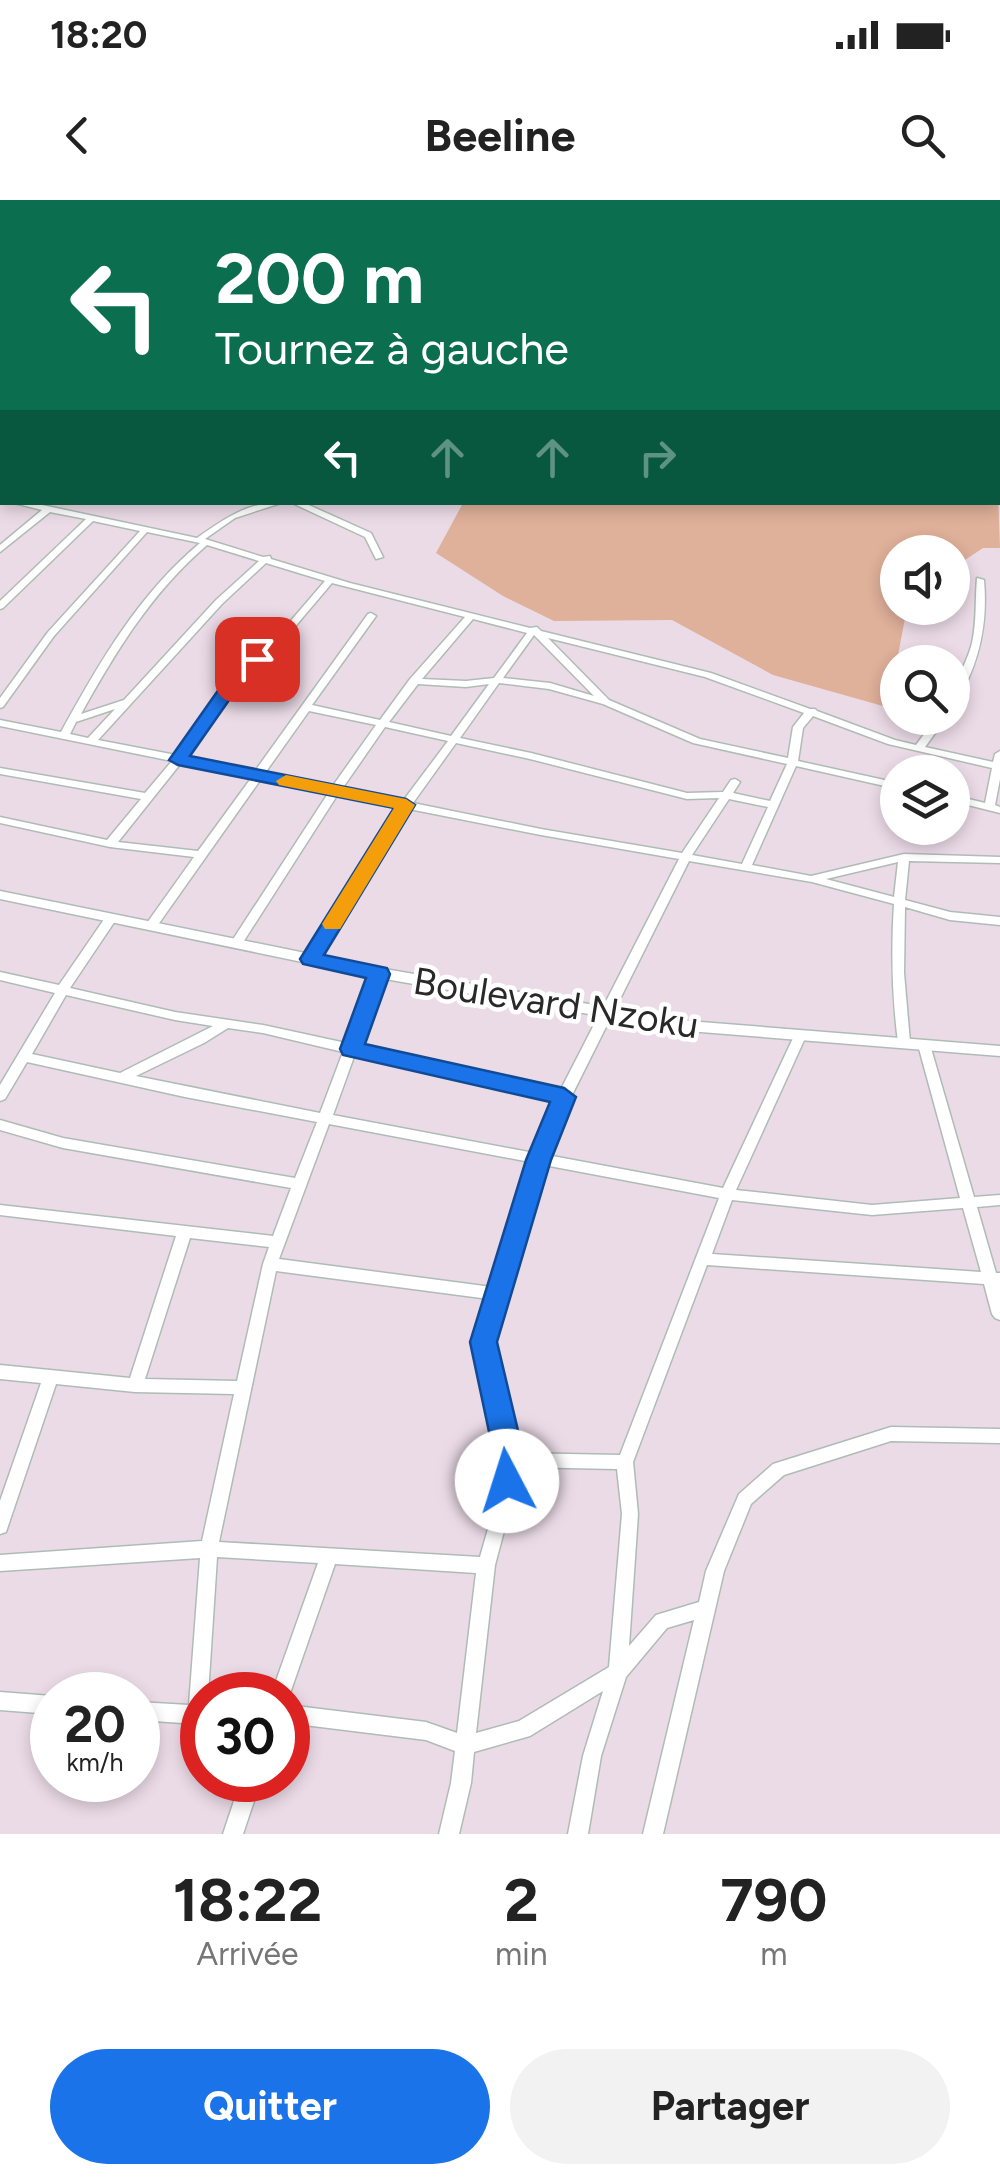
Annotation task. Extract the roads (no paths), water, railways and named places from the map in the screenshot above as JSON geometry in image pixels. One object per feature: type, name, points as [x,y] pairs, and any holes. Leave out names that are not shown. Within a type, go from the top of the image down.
[{"type":"street","points":[[26,505],[267,558],[330,580],[708,675],[892,742],[998,762],[994,808]]},
{"type":"street","points":[[63,737],[105,662],[172,568],[232,516],[270,505]]},
{"type":"street","points":[[301,505],[368,535],[379,557]]},
{"type":"street","points":[[0,549],[46,510]]},
{"type":"street","points":[[0,606],[90,520]]},
{"type":"street","points":[[0,705],[51,634],[144,531]]},
{"type":"street","points":[[90,742],[219,602],[267,558]]},
{"type":"street","points":[[110,844],[178,760],[235,679],[279,640],[330,580]]},
{"type":"street","points":[[970,668],[976,656],[983,606],[980,580]]},
{"type":"street","points":[[236,944],[333,790],[380,724],[472,615]]},
{"type":"street","points":[[150,926],[371,616]]},
{"type":"street","points":[[311,959],[406,805],[534,630]]},
{"type":"street","points":[[534,630],[606,702]]},
{"type":"street","points":[[413,681],[466,684],[496,680],[550,686],[606,702],[697,741],[880,782]]},
{"type":"street","points":[[73,720],[128,701]]},
{"type":"street","points":[[306,707],[686,796],[730,789],[775,805]]},
{"type":"street","points":[[746,867],[793,762],[798,727],[812,710]]},
{"type":"street","points":[[0,723],[406,805],[810,879],[899,899],[950,916],[1000,920]]},
{"type":"street","points":[[919,748],[929,735]]},
{"type":"street","points":[[0,770],[148,797]]},
{"type":"street","points":[[448,1834],[465,1745],[486,1564],[510,1460],[484,1342],[538,1160],[564,1097],[686,856],[730,789]]},
{"type":"street","points":[[0,820],[110,844],[201,855]]},
{"type":"street","points":[[810,879],[904,857],[1000,860]]},
{"type":"street","points":[[904,857],[899,899],[898,988],[904,1042]]},
{"type":"street","name":"Boulevard Nzoku","points":[[0,896],[379,974],[688,1026],[1000,1051]]},
{"type":"street","points":[[0,1096],[26,1057],[76,961],[110,918]]},
{"type":"street","points":[[202,1672],[209,1550],[270,1264],[379,974]]},
{"type":"street","points":[[0,976],[224,1025],[263,1029],[564,1097]]},
{"type":"street","points":[[122,1078],[164,1054],[199,1042],[224,1025]]},
{"type":"street","points":[[578,1834],[592,1756],[618,1672],[630,1514],[625,1462],[727,1194],[800,1036]]},
{"type":"street","points":[[924,1045],[996,1279],[1000,1314]]},
{"type":"street","points":[[26,1057],[727,1194],[872,1210],[1000,1200]]},
{"type":"street","points":[[0,1124],[63,1143],[299,1184]]},
{"type":"street","points":[[0,1210],[278,1242]]},
{"type":"street","points":[[135,1385],[184,1234]]},
{"type":"street","points":[[703,1259],[996,1279]]},
{"type":"street","points":[[270,1264],[498,1294]]},
{"type":"street","points":[[0,1372],[135,1385],[245,1388]]},
{"type":"street","points":[[0,1526],[51,1376]]},
{"type":"street","points":[[654,1834],[715,1571],[745,1499],[779,1469],[892,1434],[1000,1436]]},
{"type":"street","points":[[510,1460],[625,1462]]},
{"type":"street","points":[[0,1563],[209,1550],[486,1564]]},
{"type":"street","points":[[288,1672],[329,1556]]},
{"type":"street","points":[[310,1717],[426,1732],[465,1745],[523,1729],[618,1672],[662,1621],[706,1609]]},
{"type":"street","points":[[0,1701],[30,1703]]},
{"type":"street","points":[[233,1834],[244,1802]]}]
